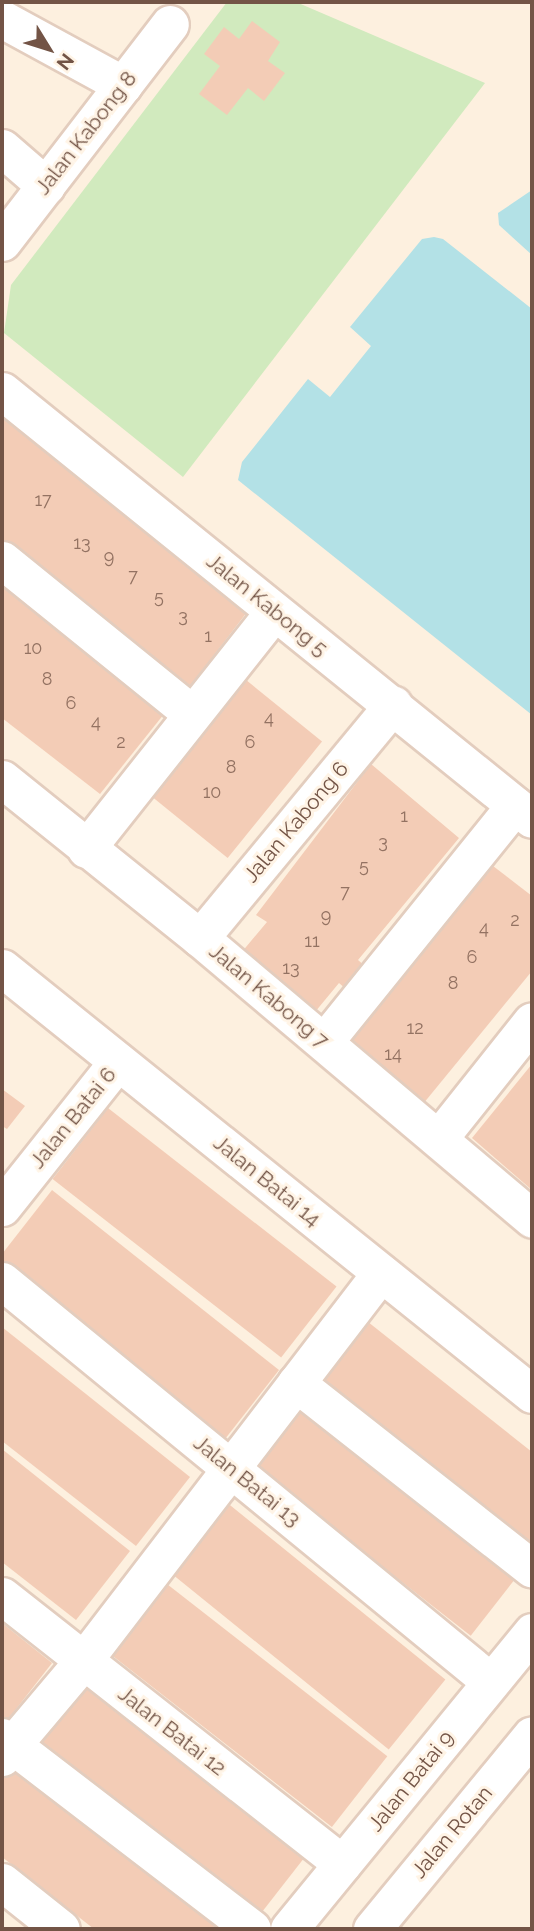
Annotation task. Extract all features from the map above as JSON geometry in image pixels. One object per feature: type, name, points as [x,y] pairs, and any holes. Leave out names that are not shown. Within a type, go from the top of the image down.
[{"type":"street","points":[[2,19],[123,85]]},
{"type":"street","name":"Jalan Kabong 8","points":[[2,243],[170,24]]},
{"type":"street","points":[[2,149],[46,186]]},
{"type":"street","name":"Jalan Kabong 5","points":[[2,391],[524,812]]},
{"type":"street","points":[[2,560],[191,712]]},
{"type":"street","points":[[86,849],[191,712],[274,612]]},
{"type":"street","name":"Jalan Kabong 6","points":[[200,938],[393,705]]},
{"type":"street","name":"Jalan Kabong 7","points":[[2,779],[200,938],[532,1219]]},
{"type":"street","points":[[324,1042],[524,812]]},
{"type":"street","name":"Jalan Batai 14","points":[[6,980],[118,1061],[532,1394]]},
{"type":"street","points":[[439,1138],[532,1021]]},
{"type":"street","name":"Jalan Batai 6","points":[[2,1207],[118,1061]]},
{"type":"street","points":[[252,1929],[5,1747],[83,1661],[230,1466],[382,1273]]},
{"type":"street","name":"Jalan Batai 13","points":[[2,1281],[491,1682]]},
{"type":"street","points":[[296,1383],[532,1569]]},
{"type":"street","name":"Jalan Batai 12","points":[[2,1596],[342,1864]]},
{"type":"street","name":"Jalan Batai 9","points":[[289,1929],[532,1632]]},
{"type":"street","name":"Jalan Rotan","points":[[372,1929],[532,1735]]},
{"type":"street","points":[[2,1882],[61,1929]]},
{"type":"green space","points":[[227,2],[296,2],[485,83],[183,477],[4,333],[11,285]]},
{"type":"water","points":[[532,190],[532,255],[499,225],[498,213]]},
{"type":"water","points":[[422,239],[443,239],[532,309],[532,715],[238,480],[242,462],[308,379],[330,397],[371,346],[350,327]]},
{"type":"building","points":[[252,21],[280,42],[268,61],[285,73],[264,101],[248,88],[227,115],[199,94],[220,66],[204,54],[224,27],[239,39]]},
{"type":"building","points":[[2,406],[254,603],[188,689],[2,543]]},
{"type":"building","points":[[2,577],[168,709],[100,794],[2,718]]},
{"type":"building","points":[[235,671],[322,741],[228,858],[141,788]]},
{"type":"building","points":[[371,764],[459,838],[358,960],[373,973],[354,996],[339,983],[315,1012],[241,953],[267,922],[256,915]]},
{"type":"building","points":[[480,856],[532,896],[532,971],[423,1104],[341,1033]]},
{"type":"building","points":[[532,1064],[532,1190],[472,1138]]},
{"type":"building","points":[[2,1089],[25,1106],[7,1129],[2,1126]]},
{"type":"building","points":[[108,1108],[337,1287],[281,1357],[53,1179]]},
{"type":"building","points":[[52,1190],[279,1370],[225,1439],[2,1265],[2,1254]]},
{"type":"building","points":[[358,1314],[532,1452],[532,1564],[303,1385]]},
{"type":"building","points":[[2,1327],[190,1477],[136,1546],[2,1441]]},
{"type":"building","points":[[297,1387],[526,1566],[471,1636],[242,1457]]},
{"type":"building","points":[[2,1449],[130,1551],[76,1620],[2,1562]]},
{"type":"building","points":[[220,1497],[445,1680],[389,1749],[163,1567]]},
{"type":"building","points":[[158,1577],[387,1756],[332,1827],[103,1648]]},
{"type":"building","points":[[2,1623],[52,1663],[2,1727]]},
{"type":"building","points":[[83,1670],[312,1849],[257,1919],[28,1740]]},
{"type":"building","points":[[19,1756],[237,1929],[94,1929],[2,1857],[2,1778]]}]
